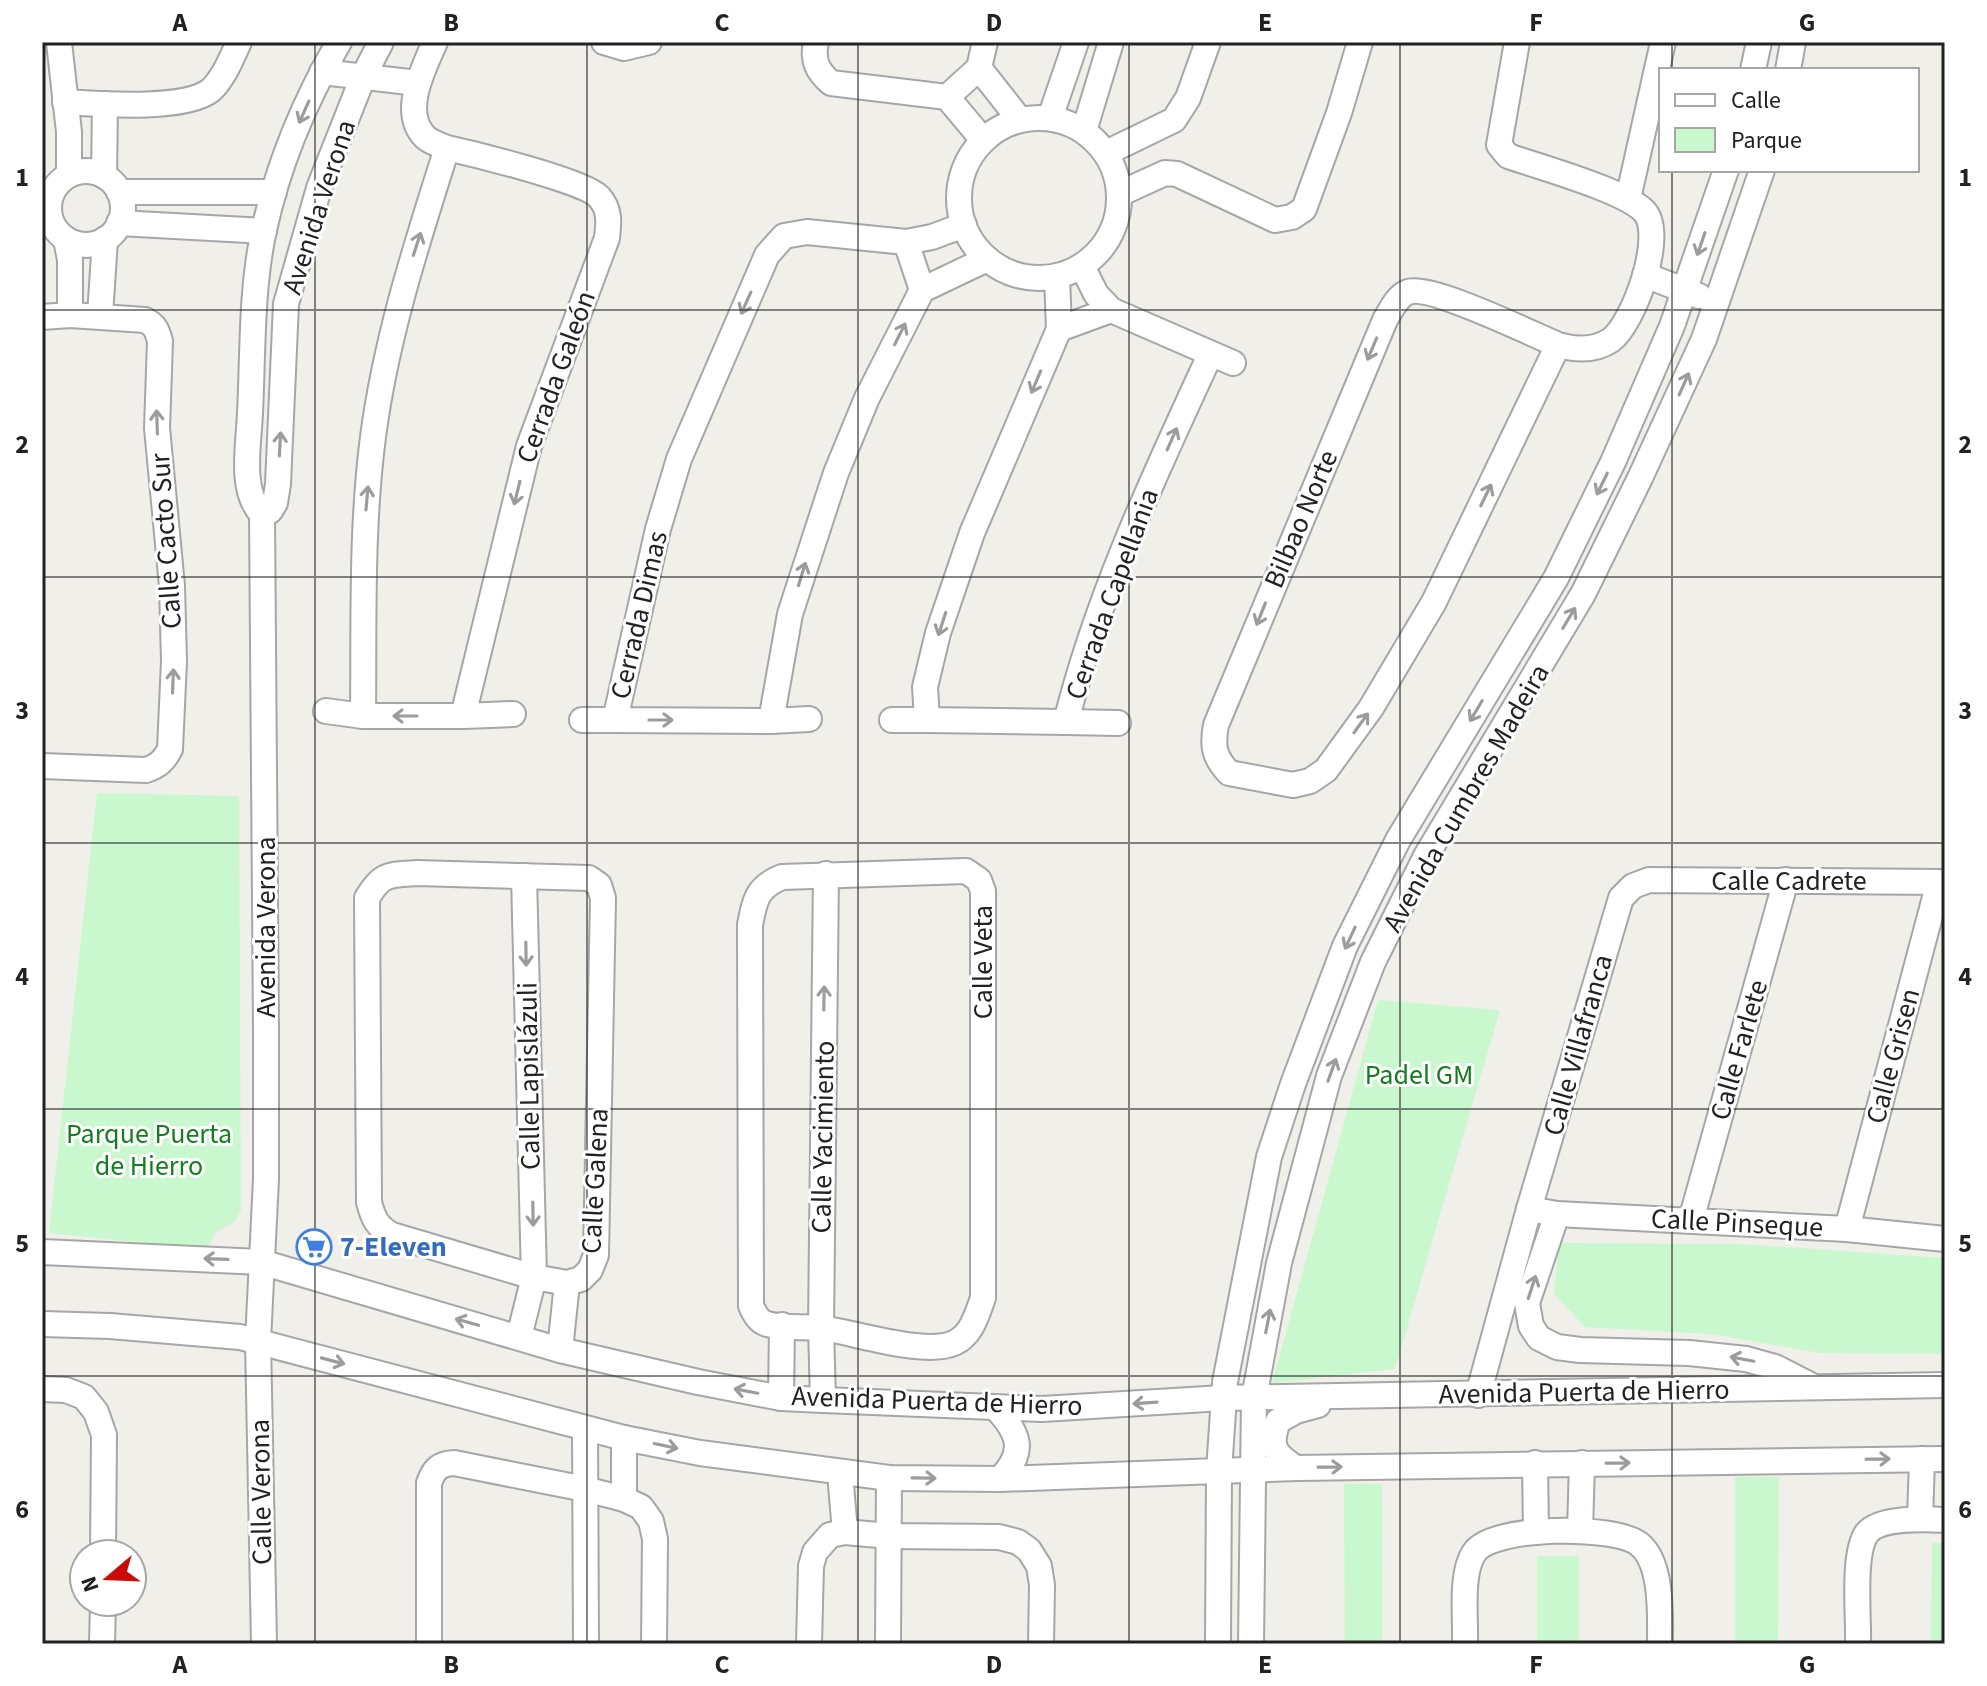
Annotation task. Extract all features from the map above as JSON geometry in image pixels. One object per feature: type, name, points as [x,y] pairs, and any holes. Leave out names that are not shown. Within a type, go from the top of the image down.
[{"type":"street","points":[[59,42],[69,132],[49,201],[54,228],[70,260],[70,315]]},
{"type":"street","points":[[65,102],[180,102],[200,98],[214,88],[239,42]]},
{"type":"street","name":"Avenida Verona","points":[[258,1341],[266,1179],[267,922],[262,514],[255,507],[250,494],[248,463],[256,285],[264,231],[274,192],[322,72],[339,42]]},
{"type":"street","name":"Avenida Verona","points":[[262,514],[270,511],[275,503],[278,484],[286,304],[319,188],[363,77],[381,42]]},
{"type":"street","points":[[604,42],[624,48],[649,42]]},
{"type":"street","points":[[816,42],[814,61],[820,74],[831,83],[947,97],[983,140]]},
{"type":"street","points":[[947,97],[979,68],[985,42]]},
{"type":"street","points":[[1050,118],[1076,42]]},
{"type":"street","points":[[1084,131],[1111,42]]},
{"type":"street","points":[[1106,153],[1174,120],[1188,98],[1208,42]]},
{"type":"street","points":[[1119,194],[1165,173],[1177,174],[1275,220],[1292,217],[1304,209],[1339,113],[1360,42]]},
{"type":"street","points":[[1517,42],[1499,136],[1501,149],[1508,156],[1628,199],[1646,213],[1652,228],[1645,275],[1621,330],[1610,341],[1591,348],[1575,349],[1558,345]]},
{"type":"street","points":[[1628,199],[1663,42]]},
{"type":"street","points":[[1753,68],[1759,42]]},
{"type":"street","points":[[1788,68],[1793,42]]},
{"type":"street","points":[[322,72],[418,83],[432,43]]},
{"type":"street","points":[[979,68],[1020,120]]},
{"type":"street","name":"Cerrada Galeón","points":[[418,83],[413,109],[418,127],[426,138],[447,148],[589,188],[606,207],[609,222],[607,238],[529,446],[463,716]]},
{"type":"street","points":[[42,317],[100,316],[112,231],[122,202],[112,184],[105,104]]},
{"type":"street","points":[[1050,118],[1084,131],[1106,153],[1115,173],[1119,194],[1116,222],[1103,247],[1082,266],[1057,276],[1032,278],[1008,272],[987,259],[970,238],[959,203],[961,180],[969,158],[983,140],[1000,128],[1020,120],[1050,118]]},
{"type":"street","points":[[363,716],[365,530],[373,437],[384,367],[403,286],[447,148]]},
{"type":"street","points":[[55,186],[81,171],[112,184],[274,192]]},
{"type":"street","name":"Avenida Cumbres Madeira","points":[[1218,1644],[1219,1471],[1223,1398],[1269,1157],[1293,1084],[1345,946],[1398,840],[1556,578],[1613,462],[1672,326],[1725,172]]},
{"type":"street","name":"Avenida Cumbres Madeira","points":[[1251,1644],[1254,1398],[1279,1263],[1329,1076],[1373,962],[1426,856],[1583,594],[1677,401],[1704,339],[1761,172]]},
{"type":"street","name":"Cerrada Dimas","points":[[809,719],[615,720],[658,529],[679,459],[767,255],[784,236],[807,232],[906,242],[932,237],[964,225]]},
{"type":"street","points":[[54,228],[86,244],[112,231],[264,231]]},
{"type":"street","points":[[906,242],[922,290]]},
{"type":"street","points":[[771,721],[790,614],[831,486],[867,398],[922,290],[987,259]]},
{"type":"street","points":[[1082,266],[1096,294],[1111,310],[1233,363]]},
{"type":"street","points":[[1645,275],[1716,303]]},
{"type":"street","points":[[927,720],[925,687],[938,633],[972,533],[1059,329],[1057,276]]},
{"type":"street","name":"Bilbao Norte","points":[[1430,291],[1558,345],[1434,602],[1371,708],[1326,770],[1310,781],[1293,785],[1229,773],[1220,763],[1212,743],[1216,725],[1385,320],[1398,299],[1405,292],[1430,291]]},
{"type":"street","points":[[1631,309],[1704,339]]},
{"type":"street","points":[[1059,329],[1111,310]]},
{"type":"street","name":"Calle Cacto Sur","points":[[42,766],[146,770],[157,766],[165,758],[172,734],[172,586],[157,428],[160,341],[153,325],[145,320],[100,316]]},
{"type":"street","name":"Cerrada Capellania","points":[[892,720],[1066,722],[1079,667],[1172,438],[1210,355]]},
{"type":"street","points":[[326,711],[363,716],[513,714]]},
{"type":"street","points":[[582,720],[615,720]]},
{"type":"street","points":[[1066,722],[1118,723]]},
{"type":"street","name":"Calle Veta","points":[[966,871],[979,880],[983,891],[983,1298],[967,1335],[953,1344],[927,1348],[821,1328],[765,1324],[751,1306],[750,925],[755,902],[765,884],[782,877],[826,874],[966,871]]},
{"type":"street","name":"Calle Galena","points":[[393,874],[524,876],[589,878],[599,885],[603,898],[596,1255],[590,1270],[581,1279],[567,1283],[534,1277],[392,1235],[380,1228],[372,1217],[369,1202],[367,898],[378,881],[393,874]]},
{"type":"street","name":"Calle Yacimiento","points":[[823,1400],[821,1328],[826,874]]},
{"type":"street","name":"Calle Lapislázuli","points":[[519,1337],[534,1277],[524,876]]},
{"type":"street","name":"Calle Cadrete","points":[[1633,886],[1649,880],[1942,882]]},
{"type":"street","name":"Calle Farlete","points":[[1691,1220],[1786,880]]},
{"type":"street","name":"Calle Grisen","points":[[1847,1229],[1942,882]]},
{"type":"street","name":"Calle Villafranca","points":[[1478,1395],[1529,1209],[1621,898],[1633,886]]},
{"type":"street","name":"Calle Pinseque","points":[[1529,1209],[1557,1214],[1847,1229],[1945,1239]]},
{"type":"street","points":[[1557,1214],[1527,1303],[1531,1326],[1539,1338],[1557,1347],[1580,1350],[1689,1353],[1746,1359],[1775,1367],[1814,1387]]},
{"type":"street","name":"Avenida Puerta de Hierro","points":[[42,1252],[261,1262],[560,1350],[781,1398],[1042,1409],[1223,1398],[1945,1385]]},
{"type":"street","points":[[560,1350],[567,1283]]},
{"type":"street","points":[[42,1324],[240,1337],[624,1438],[700,1453],[840,1473],[889,1478],[1000,1479],[1296,1468],[1934,1459],[1920,1519]]},
{"type":"street","points":[[781,1398],[782,1325]]},
{"type":"street","name":"Calle Verona","points":[[258,1341],[264,1644]]},
{"type":"street","points":[[42,1389],[66,1390],[84,1397],[96,1412],[104,1435],[103,1538]]},
{"type":"street","points":[[1296,1468],[1281,1458],[1274,1447],[1273,1436],[1278,1421],[1296,1411],[1348,1397]]},
{"type":"street","points":[[996,1408],[1010,1423],[1018,1441],[1012,1467],[1000,1479]]},
{"type":"street","points":[[1042,1409],[1030,1430],[1030,1441],[1037,1464],[1047,1477]]},
{"type":"street","points":[[585,1429],[586,1644]]},
{"type":"street","points":[[624,1438],[624,1499]]},
{"type":"street","points":[[429,1644],[429,1483],[433,1471],[442,1464],[454,1463],[585,1489],[624,1499],[641,1507],[651,1521],[655,1539],[654,1644]]},
{"type":"street","points":[[1535,1463],[1536,1532]]},
{"type":"street","points":[[1580,1531],[1582,1463]]},
{"type":"street","points":[[840,1473],[845,1532]]},
{"type":"street","points":[[888,1644],[889,1478]]},
{"type":"street","points":[[1858,1644],[1861,1547],[1868,1532],[1880,1525],[1920,1519],[1945,1520]]},
{"type":"street","points":[[1465,1644],[1466,1567],[1475,1549],[1496,1538],[1536,1532],[1580,1531],[1626,1537],[1641,1545],[1653,1564],[1660,1606],[1660,1644]]},
{"type":"street","points":[[809,1644],[811,1566],[815,1552],[830,1535],[845,1532],[889,1536],[999,1537],[1018,1542],[1029,1550],[1039,1566],[1042,1585],[1041,1644]]},
{"type":"street","points":[[102,1644],[103,1618]]},
{"type":"green space","name":"Parque Puerta de Hierro","points":[[97,793],[239,796],[241,1211],[234,1222],[216,1232],[207,1249],[49,1233]]},
{"type":"green space","name":"Padel GM","points":[[1378,1000],[1500,1010],[1395,1369],[1272,1383]]},
{"type":"green space","points":[[1559,1243],[1740,1244],[1945,1258],[1945,1354],[1820,1353],[1711,1334],[1585,1327],[1554,1294]]},
{"type":"green space","points":[[1735,1477],[1779,1477],[1778,1644],[1735,1644]]},
{"type":"green space","points":[[1344,1484],[1382,1484],[1383,1644],[1345,1644]]},
{"type":"green space","points":[[1932,1543],[1945,1543],[1945,1644],[1931,1644]]},
{"type":"green space","points":[[1537,1556],[1579,1556],[1579,1644],[1537,1644]]},
{"type":"place","name":"7-Eleven","points":[[314,1247]]}]
